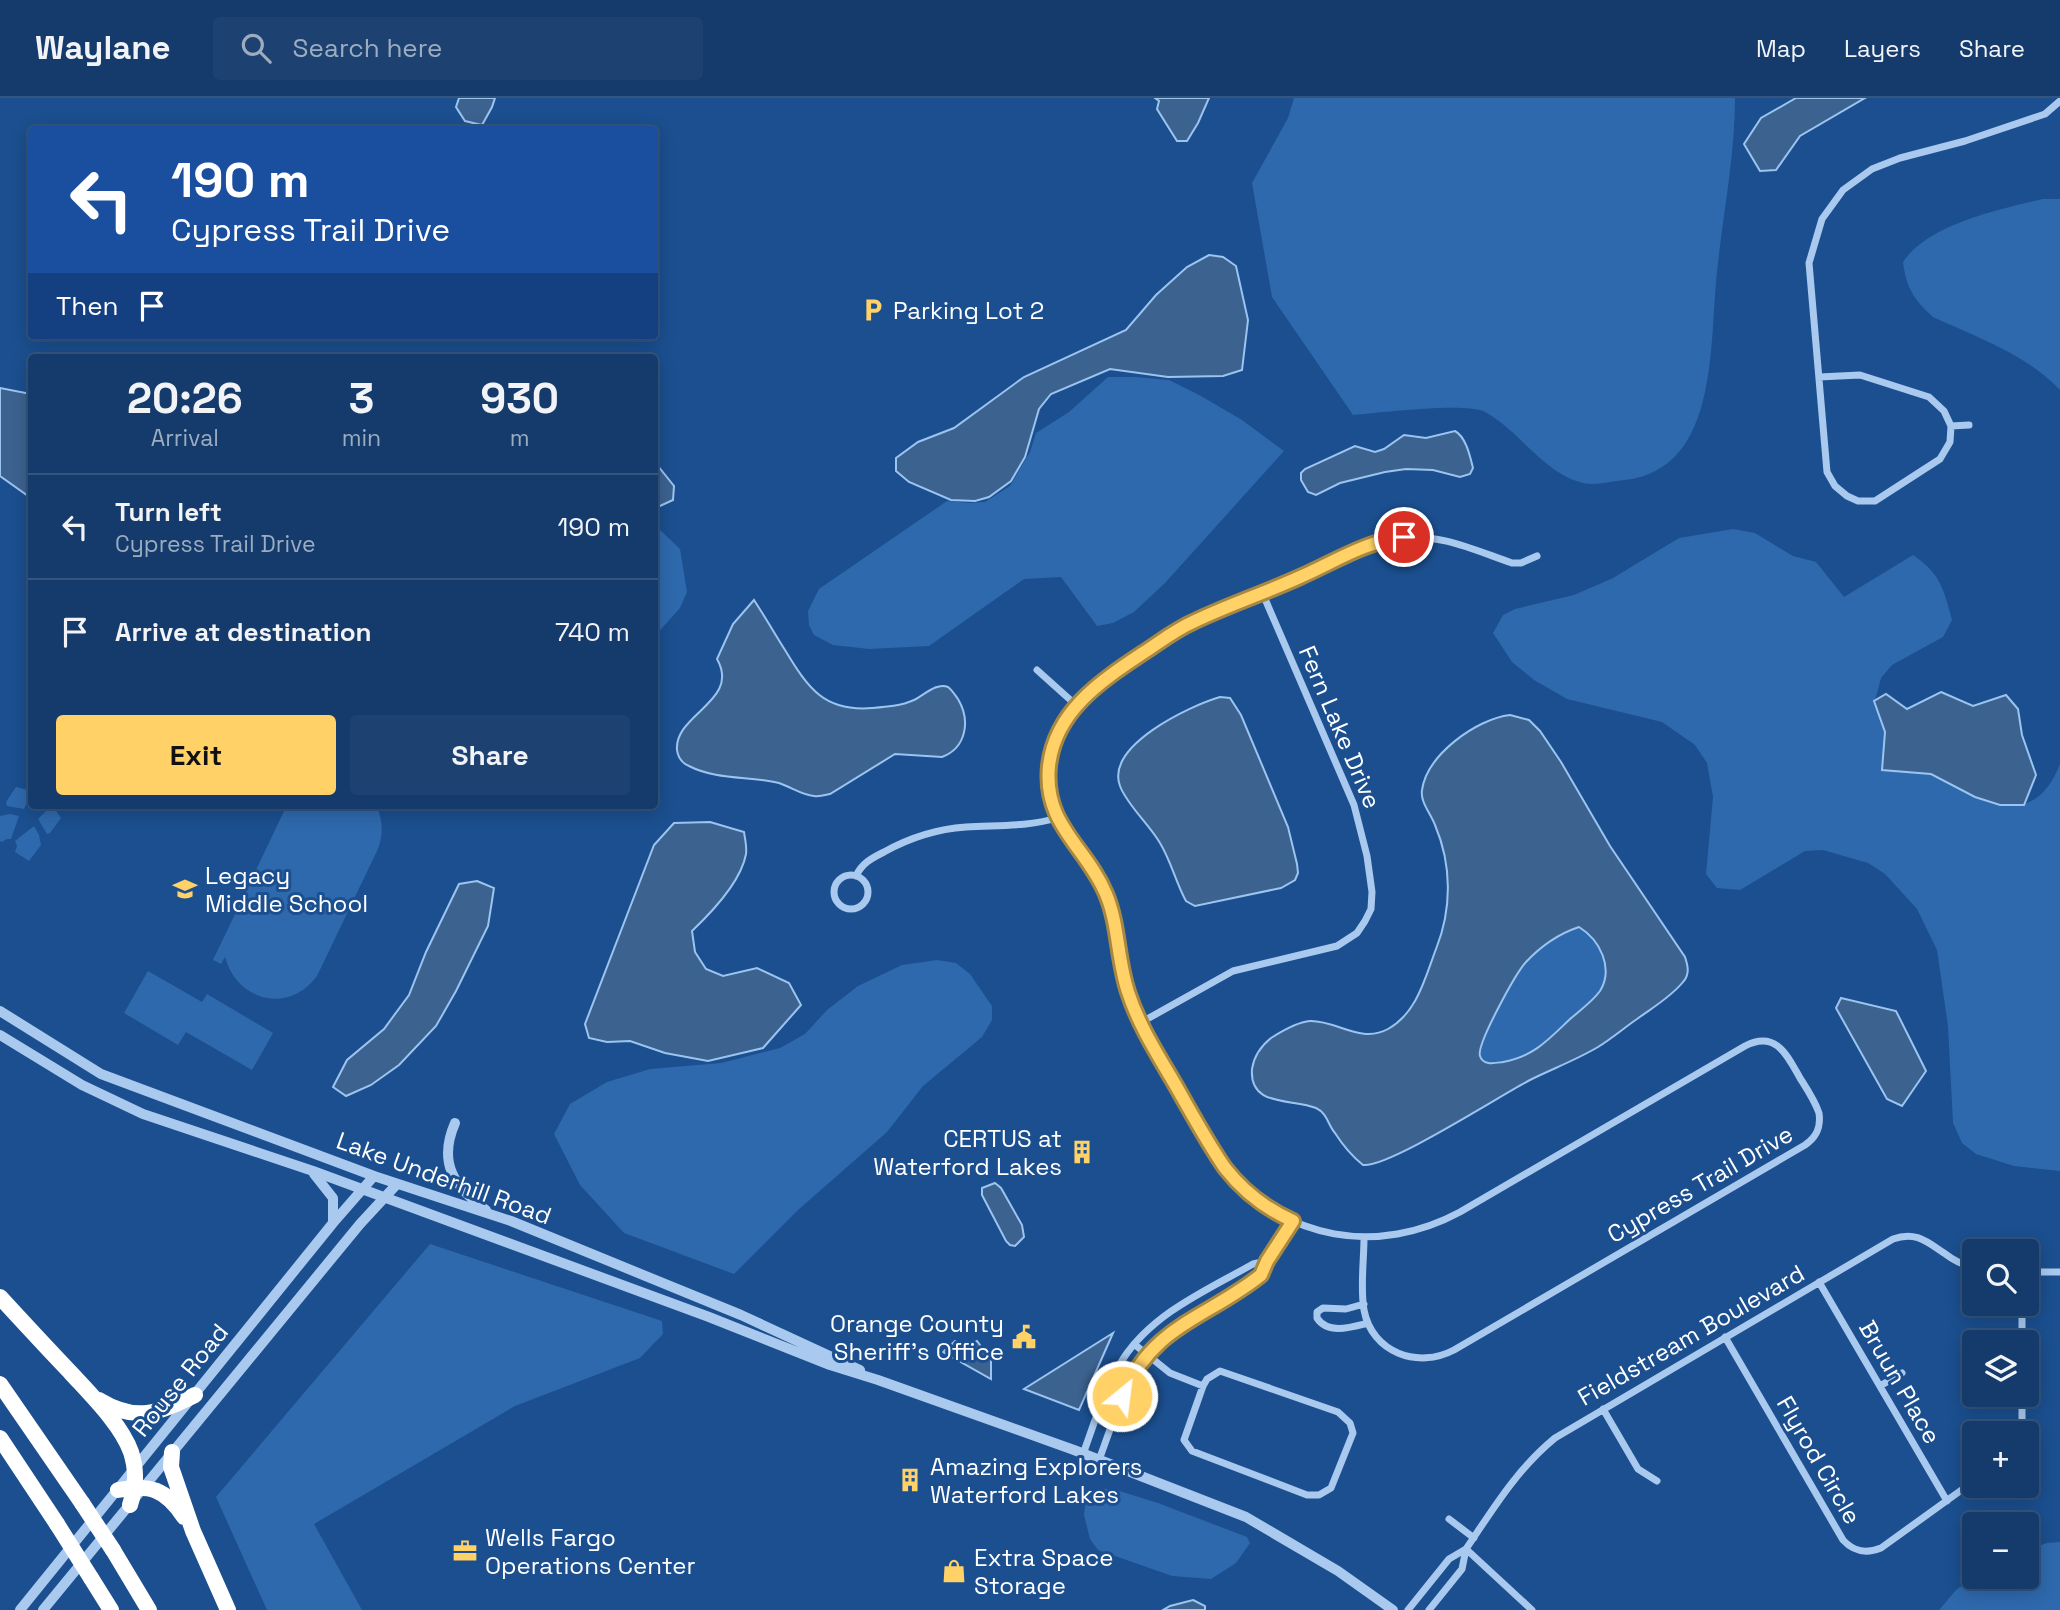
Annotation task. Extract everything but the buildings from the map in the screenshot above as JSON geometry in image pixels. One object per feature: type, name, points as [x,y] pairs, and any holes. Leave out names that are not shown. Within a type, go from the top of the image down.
[{"type":"highway","points":[[0,1297],[118,1428],[130,1450],[141,1487]]},
{"type":"highway","points":[[0,1384],[113,1550],[149,1610]]},
{"type":"highway","points":[[92,1396],[115,1410],[155,1413],[195,1395]]},
{"type":"highway","points":[[0,1438],[111,1610]]},
{"type":"highway","points":[[172,1452],[171,1467],[192,1531],[228,1610]]},
{"type":"highway","points":[[0,1454],[57,1524]]},
{"type":"highway","points":[[118,1490],[141,1487],[166,1495],[177,1506],[192,1531]]},
{"type":"highway","points":[[130,1504],[141,1487]]},
{"type":"street","points":[[1819,377],[1860,375],[1929,397],[1944,411],[1951,426],[1950,442],[1940,459],[1875,501],[1858,501],[1847,496],[1835,486],[1827,472],[1819,377],[1810,263],[1822,219],[1843,190],[1872,169],[2045,114],[2060,101]]},
{"type":"street","points":[[1951,426],[1969,425]]},
{"type":"street","name":"Cypress Trail Drive","points":[[1368,1323],[1383,1342],[1405,1356],[1426,1359],[1449,1353],[1805,1145],[1817,1132],[1819,1113],[1785,1052],[1768,1042],[1752,1042],[1446,1220],[1407,1233],[1364,1238],[1327,1233],[1293,1221],[1259,1202],[1225,1168],[1140,1023],[1124,976],[1115,921],[1107,895],[1094,870],[1057,818],[1049,786],[1049,763],[1057,734],[1064,721],[1076,705],[1111,674],[1181,628],[1357,550],[1379,542],[1415,537],[1441,540],[1513,563],[1537,556]]},
{"type":"street","name":"Fern Lake Drive","points":[[1140,1023],[1220,976],[1237,969],[1338,946],[1357,933],[1371,908],[1372,890],[1367,856],[1351,796],[1262,592]]},
{"type":"street","points":[[1037,670],[1076,705]]},
{"type":"street","points":[[856,876],[869,860],[896,845],[928,834],[965,827],[1027,825],[1057,818]]},
{"type":"street","points":[[845,876],[856,876],[866,884],[867,897],[861,905],[848,908],[836,900],[835,886],[845,876]]},
{"type":"street","name":"Lake Underhill Road","points":[[0,1011],[101,1074],[374,1176],[494,1215],[741,1315],[848,1363],[878,1380]]},
{"type":"street","name":"Lake Underhill Road","points":[[0,1035],[82,1085],[143,1114],[313,1171],[709,1317],[830,1365],[1083,1454],[1246,1517],[1338,1570],[1393,1610]]},
{"type":"street","points":[[455,1123],[447,1147],[454,1178],[468,1197],[494,1215]]},
{"type":"street","points":[[313,1171],[333,1198],[333,1223]]},
{"type":"street","name":"Rouse Road","points":[[20,1610],[374,1176]]},
{"type":"street","name":"Rouse Road","points":[[141,1487],[397,1184]]},
{"type":"street","points":[[1099,1460],[1124,1392],[1147,1355],[1177,1328],[1261,1275],[1293,1221]]},
{"type":"street","name":"Fieldstream Boulevard","points":[[1429,1610],[1461,1569],[1466,1549],[1505,1490],[1558,1435],[1893,1239],[1914,1236],[1926,1240],[1962,1263]]},
{"type":"street","points":[[1364,1238],[1364,1304],[1368,1323],[1338,1328],[1324,1325],[1317,1318],[1317,1312],[1323,1308],[1343,1310],[1364,1304]]},
{"type":"street","points":[[1083,1454],[1110,1383],[1134,1344],[1167,1314],[1254,1263],[1267,1261]]},
{"type":"street","points":[[2039,1272],[2060,1272]]},
{"type":"street","name":"Bruun Place","points":[[1819,1282],[1947,1501]]},
{"type":"street","points":[[1215,1286],[1223,1300]]},
{"type":"street","name":"Flyrod Circle","points":[[1725,1337],[1843,1539],[1850,1546],[1864,1552],[1881,1548],[1962,1490]]},
{"type":"street","points":[[1134,1344],[1170,1373],[1203,1386]]},
{"type":"street","points":[[1220,1371],[1338,1412],[1350,1423],[1353,1433],[1331,1488],[1319,1495],[1307,1495],[1192,1451],[1184,1440],[1203,1386],[1207,1379],[1220,1371]]},
{"type":"street","points":[[1880,1386],[1902,1373]]},
{"type":"street","points":[[1603,1409],[1638,1469],[1657,1482]]},
{"type":"street","points":[[43,1610],[130,1504]]},
{"type":"street","points":[[1449,1519],[1474,1538]]},
{"type":"street","points":[[1466,1549],[1532,1610]]},
{"type":"street","name":"Fieldstream Boulevard","points":[[1408,1610],[1448,1560],[1466,1549]]},
{"type":"shaded area","points":[[459,98],[495,98],[482,125],[465,121],[456,107]]},
{"type":"shaded area","points":[[1155,98],[1209,98],[1187,141],[1177,141],[1157,109],[1159,101]]},
{"type":"shaded area","points":[[1294,98],[1735,98],[1733,142],[1704,398],[1694,428],[1678,453],[1656,471],[1625,480],[1588,484],[1569,478],[1556,470],[1498,420],[1475,409],[1442,408],[1353,415],[1272,297],[1252,183],[1288,118]]},
{"type":"shaded area","points":[[1796,98],[1865,98],[1800,136],[1776,170],[1760,171],[1744,144],[1761,118]]},
{"type":"shaded area","points":[[2043,199],[2060,199],[2060,390],[2017,357],[1933,317],[1912,292],[1903,262],[1914,249],[1947,228],[1987,213]]},
{"type":"shaded area","points":[[1209,255],[1223,257],[1236,266],[1248,320],[1242,370],[1223,376],[1168,377],[1110,369],[1051,394],[1039,409],[1025,457],[1011,481],[989,497],[975,501],[951,500],[909,482],[896,471],[896,458],[918,442],[954,428],[1024,377],[1126,330],[1156,295],[1187,267]]},
{"type":"shaded area","points":[[1108,377],[1169,380],[1242,420],[1284,451],[1165,583],[1134,612],[1113,623],[1097,626],[1061,577],[1024,579],[929,646],[869,649],[833,645],[814,635],[809,625],[808,611],[819,589],[947,501],[985,502],[1010,486],[1030,452],[1036,433],[1069,412]]},
{"type":"shaded area","points":[[0,388],[28,393],[28,496],[0,476]]},
{"type":"shaded area","points":[[1455,431],[1465,442],[1469,453],[1473,468],[1470,474],[1460,477],[1433,470],[1406,469],[1340,483],[1316,495],[1308,492],[1301,480],[1301,473],[1305,469],[1355,446],[1375,452],[1404,435],[1426,438]]},
{"type":"shaded area","points":[[658,466],[674,486],[673,500],[660,506]]},
{"type":"shaded area","points":[[658,528],[680,549],[687,592],[680,608],[658,633]]},
{"type":"shaded area","points":[[1733,529],[1755,533],[1793,556],[1816,562],[1844,597],[1913,555],[1936,576],[1944,591],[1952,620],[1943,637],[1892,665],[1881,678],[1875,701],[1885,732],[1882,770],[1931,774],[1989,802],[2015,806],[2036,798],[2045,790],[2060,764],[2060,1171],[2014,1166],[1976,1154],[1962,1143],[1953,1123],[1948,1026],[1937,950],[1917,909],[1885,874],[1868,863],[1823,850],[1805,851],[1740,890],[1717,888],[1706,874],[1713,797],[1707,763],[1695,745],[1662,722],[1567,699],[1534,680],[1512,662],[1493,633],[1503,615],[1515,609],[1574,595],[1613,578],[1679,538]]},
{"type":"shaded area","points":[[754,600],[802,676],[819,695],[841,706],[872,708],[899,705],[935,688],[948,687],[962,707],[965,725],[961,740],[950,753],[942,757],[895,754],[830,794],[818,796],[805,794],[779,783],[710,774],[684,763],[677,750],[679,737],[685,726],[714,697],[720,686],[722,673],[717,659],[733,624]]},
{"type":"shaded area","points":[[1941,692],[1973,706],[2006,695],[2018,709],[2022,735],[2036,775],[2024,805],[2000,805],[1975,797],[1931,774],[1882,770],[1885,732],[1874,701],[1886,694],[1907,709]]},
{"type":"shaded area","points":[[1220,697],[1230,698],[1241,715],[1288,827],[1298,873],[1295,880],[1281,888],[1195,906],[1186,901],[1160,843],[1123,793],[1119,771],[1125,756],[1153,730],[1189,709]]},
{"type":"shaded area","points":[[1510,715],[1529,720],[1540,731],[1610,846],[1685,957],[1688,973],[1683,982],[1667,997],[1598,1047],[1530,1080],[1396,1155],[1363,1165],[1344,1146],[1320,1110],[1274,1099],[1258,1090],[1253,1081],[1253,1064],[1267,1041],[1295,1025],[1310,1021],[1320,1022],[1368,1034],[1388,1029],[1406,1014],[1424,983],[1441,934],[1447,903],[1445,856],[1441,840],[1424,803],[1422,790],[1433,764],[1443,752],[1469,731]],"holes":[[[1579,927],[1599,947],[1605,964],[1604,982],[1597,995],[1532,1052],[1514,1060],[1490,1063],[1484,1061],[1480,1056],[1484,1038],[1526,962],[1564,933]]]},
{"type":"shaded area","points":[[16,787],[28,790],[24,809],[7,806],[6,802]]},
{"type":"shaded area","points":[[48,809],[55,809],[61,818],[47,834],[38,819]]},
{"type":"shaded area","points":[[285,809],[377,809],[382,833],[377,851],[317,976],[305,988],[292,996],[265,998],[240,984],[225,957],[221,964],[213,960]]},
{"type":"shaded area","points":[[0,816],[19,816],[11,839],[2,842]]},
{"type":"shaded area","points":[[710,822],[744,832],[746,854],[732,886],[692,931],[695,952],[706,969],[723,976],[757,968],[789,983],[801,1005],[763,1048],[708,1061],[665,1053],[630,1041],[607,1042],[589,1038],[585,1024],[654,845],[674,823]]},
{"type":"shaded area","points":[[34,826],[41,845],[29,861],[15,852],[15,841]]},
{"type":"shaded area","points":[[477,881],[494,888],[488,926],[436,1026],[399,1065],[371,1085],[346,1096],[333,1087],[347,1060],[384,1029],[409,995],[426,952],[459,884]]},
{"type":"shaded area","points":[[1579,927],[1593,939],[1603,955],[1606,973],[1600,991],[1531,1052],[1503,1062],[1484,1061],[1480,1056],[1480,1049],[1484,1038],[1521,969],[1544,946]]},
{"type":"shaded area","points":[[937,960],[956,963],[970,974],[992,1006],[992,1020],[982,1037],[923,1086],[887,1132],[798,1210],[734,1274],[624,1233],[580,1185],[554,1134],[570,1104],[607,1082],[650,1069],[721,1063],[780,1048],[805,1034],[827,1010],[858,986],[902,965]]},
{"type":"shaded area","points":[[148,971],[202,1002],[207,994],[273,1033],[252,1070],[186,1032],[178,1045],[124,1013]]},
{"type":"shaded area","points":[[1841,998],[1896,1011],[1926,1071],[1902,1106],[1887,1099],[1836,1008]]},
{"type":"shaded area","points":[[995,1183],[1001,1188],[1022,1225],[1024,1237],[1015,1246],[1006,1241],[982,1195],[982,1188]]},
{"type":"shaded area","points":[[430,1244],[662,1321],[663,1334],[640,1358],[515,1406],[314,1524],[362,1610],[267,1610],[216,1497]]},
{"type":"shaded area","points":[[1113,1333],[1079,1410],[1024,1389]]},
{"type":"shaded area","points":[[955,1341],[968,1345],[977,1341],[991,1360],[991,1379],[943,1352]]},
{"type":"shaded area","points":[[1105,1489],[1158,1503],[1247,1537],[1250,1543],[1236,1563],[1211,1579],[1172,1576],[1098,1550],[1090,1539],[1084,1515],[1085,1506],[1089,1497]]},
{"type":"shaded area","points":[[2060,1542],[2060,1610],[1939,1610],[1962,1586],[1962,1589],[2039,1589],[2039,1546]]},
{"type":"shaded area","points":[[1193,1600],[1205,1606],[1205,1610],[1163,1610],[1170,1606]]},
{"type":"place","name":"Parking Lot 2","points":[[873,310]]},
{"type":"place","name":"Legacy Middle School","points":[[185,889]]},
{"type":"place","name":"CERTUS at Waterford Lakes","points":[[1082,1152]]},
{"type":"place","name":"Orange County Sheriff's Office","points":[[1024,1337]]},
{"type":"place","name":"Amazing Explorers Waterford Lakes","points":[[910,1480]]},
{"type":"place","name":"Wells Fargo Operations Center","points":[[465,1551]]},
{"type":"place","name":"Extra Space Storage","points":[[954,1571]]},
{"type":"route","points":[[1122,1396],[1141,1362],[1170,1333],[1250,1284],[1263,1273],[1267,1261],[1293,1221],[1259,1202],[1225,1168],[1146,1033],[1126,986],[1115,921],[1107,895],[1055,814],[1049,779],[1053,747],[1059,729],[1070,712],[1093,689],[1181,628],[1357,550],[1404,537]]}]
